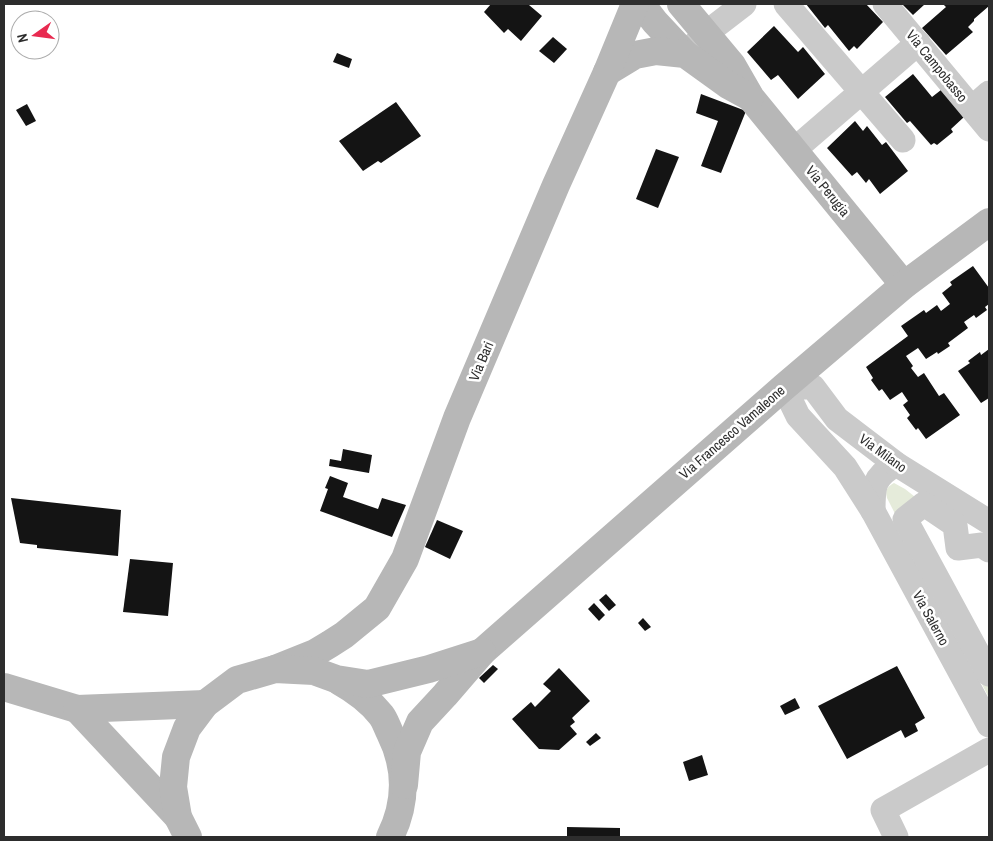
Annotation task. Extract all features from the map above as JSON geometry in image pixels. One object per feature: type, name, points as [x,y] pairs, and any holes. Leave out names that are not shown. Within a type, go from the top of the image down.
[{"type":"main road","name":"Via Bari","points":[[275,669],[315,653],[344,636],[377,608],[405,559],[457,418],[635,4]]},
{"type":"main road","points":[[641,4],[685,54],[728,85],[751,98]]},
{"type":"main road","points":[[676,6],[705,34],[732,65],[751,98]]},
{"type":"main road","points":[[607,72],[635,55],[656,51],[685,54]]},
{"type":"main road","name":"Via Perugia","points":[[751,98],[904,285]]},
{"type":"main road","name":"Via Francesco Vamaleone","points":[[482,652],[784,387],[904,285],[989,222]]},
{"type":"main road","points":[[336,679],[368,684],[429,669],[482,652]]},
{"type":"main road","points":[[390,837],[398,821],[407,752],[420,722],[446,695],[482,652]]},
{"type":"main road","points":[[183,827],[173,787],[176,757],[187,728],[205,704],[237,680],[275,669],[314,671],[336,679],[356,690],[382,716],[398,749],[404,785]]},
{"type":"main road","points":[[4,687],[77,709],[205,704]]},
{"type":"main road","points":[[77,709],[183,827]]},
{"type":"street","points":[[786,4],[903,140]]},
{"type":"street","name":"Via Campobasso","points":[[885,4],[918,43],[980,101],[989,129]]},
{"type":"street","points":[[685,54],[705,34],[742,5]]},
{"type":"street","points":[[676,6],[712,12],[742,5]]},
{"type":"street","points":[[794,150],[918,43]]},
{"type":"street","name":"Via Milano","points":[[784,387],[813,387],[837,419],[896,464],[989,522]]},
{"type":"street","name":"Via Salerno","points":[[784,387],[798,416],[845,466],[873,511],[989,725]]},
{"type":"street","points":[[873,511],[873,490],[882,472],[896,464]]},
{"type":"street","points":[[989,550],[982,545],[958,548],[955,525],[924,504],[905,519],[989,674]]},
{"type":"street","points":[[896,837],[883,810],[989,750]]},
{"type":"green space","points":[[894,483],[924,504],[905,519],[989,674],[989,698],[887,498],[887,489]]},
{"type":"building","points":[[491,4],[530,4],[542,16],[521,41],[508,29],[504,33],[484,12]]},
{"type":"building","points":[[806,4],[866,4],[883,22],[857,49],[854,46],[849,51],[828,25],[825,28]]},
{"type":"building","points":[[902,4],[925,4],[913,15]]},
{"type":"building","points":[[943,4],[989,4],[968,27],[973,32],[946,55],[922,28],[946,7]]},
{"type":"building","points":[[774,26],[798,52],[803,47],[825,74],[798,99],[778,75],[771,80],[747,52]]},
{"type":"building","points":[[553,37],[567,49],[554,63],[539,51]]},
{"type":"building","points":[[337,53],[352,59],[349,68],[333,62]]},
{"type":"building","points":[[913,74],[932,97],[941,90],[964,117],[951,129],[953,132],[937,145],[934,143],[931,145],[910,121],[907,123],[885,97]]},
{"type":"building","points":[[701,94],[746,111],[721,173],[701,166],[718,121],[696,113]]},
{"type":"building","points":[[396,102],[421,136],[381,163],[378,161],[363,171],[339,141]]},
{"type":"building","points":[[27,104],[36,121],[26,126],[16,110]]},
{"type":"building","points":[[855,121],[863,131],[867,126],[882,145],[886,142],[908,171],[880,194],[869,179],[866,183],[857,172],[852,176],[827,148]]},
{"type":"building","points":[[656,149],[679,157],[658,208],[636,199]]},
{"type":"building","points":[[973,266],[989,288],[989,304],[985,307],[987,310],[976,318],[974,315],[964,322],[968,328],[948,343],[950,346],[938,354],[937,352],[926,359],[918,348],[906,356],[913,366],[911,368],[918,377],[924,373],[939,396],[944,393],[960,415],[926,439],[907,418],[910,415],[903,405],[908,401],[902,392],[890,400],[882,389],[879,391],[871,380],[873,378],[866,367],[908,336],[901,326],[924,310],[926,313],[937,305],[941,311],[950,304],[942,293],[952,285],[950,282]]},
{"type":"building","points":[[989,349],[989,398],[981,403],[958,371],[970,363],[968,361],[980,352],[981,355]]},
{"type":"building","points":[[343,449],[372,455],[369,473],[329,466],[330,459],[341,461]]},
{"type":"building","points":[[330,476],[348,483],[343,497],[378,509],[382,498],[406,505],[392,537],[320,511],[328,489],[325,488]]},
{"type":"building","points":[[11,498],[121,510],[118,556],[37,548],[37,545],[20,543]]},
{"type":"building","points":[[437,520],[463,531],[450,559],[425,547]]},
{"type":"building","points":[[130,559],[173,563],[168,616],[123,612]]},
{"type":"building","points":[[606,594],[616,605],[609,611],[599,600]]},
{"type":"building","points":[[594,603],[605,615],[599,621],[588,609]]},
{"type":"building","points":[[643,618],[651,627],[645,631],[638,623]]},
{"type":"building","points":[[493,665],[498,669],[484,683],[479,678]]},
{"type":"building","points":[[897,666],[925,718],[915,724],[918,731],[905,738],[901,730],[847,759],[818,706]]},
{"type":"building","points":[[559,668],[590,701],[572,718],[575,722],[570,726],[577,734],[559,750],[539,749],[512,719],[531,702],[535,707],[551,691],[543,684]]},
{"type":"building","points":[[795,698],[800,708],[785,715],[780,706]]},
{"type":"building","points":[[596,733],[601,738],[590,746],[586,742]]},
{"type":"building","points":[[702,755],[708,775],[689,781],[683,762]]},
{"type":"building","points":[[567,827],[620,828],[620,837],[567,837]]}]
